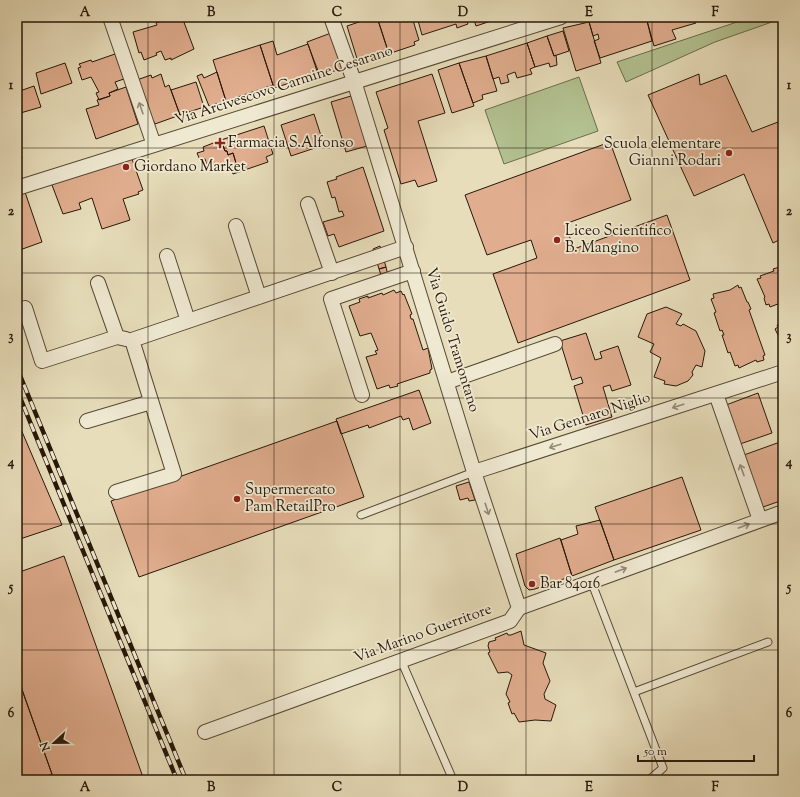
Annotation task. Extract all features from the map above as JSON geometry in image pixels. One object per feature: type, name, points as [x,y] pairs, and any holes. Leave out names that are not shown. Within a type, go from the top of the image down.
[{"type":"street","points":[[110,17],[154,145]]},
{"type":"street","name":"Via Guido Tramontano","points":[[331,17],[354,81],[474,472],[519,608]]},
{"type":"street","name":"Via Arcivescovo Carmine Cesarano","points":[[17,188],[561,17]]},
{"type":"street","points":[[308,204],[332,272]]},
{"type":"street","points":[[236,226],[260,297]]},
{"type":"street","points":[[25,308],[42,361],[117,337],[132,340],[406,248]]},
{"type":"street","points":[[167,256],[188,321]]},
{"type":"street","points":[[362,395],[331,299],[413,271]]},
{"type":"street","points":[[98,283],[117,337]]},
{"type":"street","points":[[116,492],[174,474],[132,340]]},
{"type":"street","points":[[447,382],[556,344]]},
{"type":"street","name":"Via Gennaro Niglio","points":[[474,472],[783,372]]},
{"type":"street","points":[[716,394],[760,520]]},
{"type":"street","points":[[87,421],[151,402]]},
{"type":"street","name":"Via Marino Guerritore","points":[[205,732],[510,621],[519,608],[591,581],[760,520],[782,516]]},
{"type":"lane","points":[[361,515],[474,472]]},
{"type":"lane","points":[[591,581],[663,768],[649,780]]},
{"type":"lane","points":[[634,692],[768,642]]},
{"type":"lane","points":[[401,660],[453,780]]},
{"type":"green space","points":[[752,17],[771,17],[772,22],[715,42],[626,82],[617,62]]},
{"type":"green space","points":[[579,77],[598,131],[504,164],[485,110]]},
{"type":"building","points":[[172,17],[173,20],[182,17],[194,49],[171,60],[171,58],[165,60],[161,51],[156,53],[157,55],[144,60],[141,52],[139,53],[133,32],[157,25],[156,23]]},
{"type":"building","points":[[367,17],[377,17],[389,54],[363,63],[362,61],[358,62],[347,26],[368,19]]},
{"type":"building","points":[[377,17],[412,17],[419,40],[414,42],[415,45],[391,53],[390,50],[388,51]]},
{"type":"building","points":[[417,17],[465,17],[468,24],[457,28],[456,24],[422,35]]},
{"type":"building","points":[[473,17],[503,17],[476,26]]},
{"type":"building","points":[[646,17],[652,41],[600,58],[594,41],[599,39],[598,34],[593,36],[588,18]]},
{"type":"building","points":[[646,17],[694,17],[696,23],[672,30],[676,39],[654,46]]},
{"type":"building","points":[[694,17],[711,17],[699,20],[699,18],[694,19]]},
{"type":"building","points":[[589,22],[601,63],[576,71],[563,28]]},
{"type":"building","points":[[563,31],[569,51],[554,56],[547,36]]},
{"type":"building","points":[[331,33],[343,68],[320,76],[307,42]]},
{"type":"building","points":[[547,36],[554,56],[556,55],[557,65],[550,67],[549,63],[535,67],[527,43]]},
{"type":"building","points":[[273,41],[277,55],[308,44],[318,74],[274,88],[260,45]]},
{"type":"building","points":[[527,43],[535,67],[530,69],[532,74],[517,78],[515,72],[507,75],[509,82],[501,84],[499,77],[493,79],[486,56]]},
{"type":"building","points":[[260,45],[273,85],[226,101],[213,60]]},
{"type":"building","points":[[115,54],[124,79],[115,82],[118,89],[109,93],[110,96],[99,100],[96,93],[99,92],[91,77],[82,80],[78,68],[81,67],[79,64],[91,60],[92,62]]},
{"type":"building","points":[[486,56],[497,91],[482,95],[483,99],[473,103],[459,63]]},
{"type":"building","points":[[65,63],[72,83],[41,94],[36,73]]},
{"type":"building","points":[[459,63],[474,106],[452,113],[438,70]]},
{"type":"building","points":[[217,72],[226,101],[209,106],[197,76],[202,74],[204,78]]},
{"type":"building","points":[[161,74],[165,87],[169,85],[180,115],[155,124],[153,120],[150,121],[134,81],[151,75],[152,78]]},
{"type":"building","points":[[432,74],[445,113],[418,121],[437,181],[418,187],[415,180],[401,184],[384,130],[388,128],[376,92]]},
{"type":"building","name":"Scuola elementare Gianni Rodari","points":[[699,74],[700,85],[726,75],[752,132],[778,122],[783,110],[783,238],[773,243],[744,174],[694,196],[648,95]]},
{"type":"building","points":[[196,82],[204,107],[180,115],[171,90]]},
{"type":"building","points":[[34,86],[41,107],[17,114],[17,92]]},
{"type":"building","points":[[126,87],[138,124],[96,139],[86,109],[99,105],[97,100],[110,96],[109,93]]},
{"type":"building","points":[[351,96],[367,146],[346,152],[331,102]]},
{"type":"building","points":[[314,114],[324,145],[291,156],[281,125]]},
{"type":"building","points":[[264,126],[273,154],[266,157],[268,162],[233,174],[230,165],[236,163],[233,153],[228,155],[221,140]]},
{"type":"building","points":[[221,140],[228,155],[233,153],[236,163],[209,172],[205,159],[200,160],[197,153],[204,151],[203,147]]},
{"type":"building","points":[[17,141],[22,158],[20,162],[17,163]]},
{"type":"building","points":[[610,142],[631,200],[565,224],[574,249],[667,215],[690,280],[518,343],[493,274],[537,258],[531,240],[487,255],[465,195]]},
{"type":"building","points":[[132,159],[143,190],[138,192],[139,194],[123,199],[130,220],[102,229],[92,198],[79,203],[81,209],[63,214],[52,185],[53,181]]},
{"type":"building","points":[[363,167],[384,231],[339,247],[334,234],[328,236],[323,222],[344,216],[342,211],[339,212],[335,197],[332,198],[327,182]]},
{"type":"building","points":[[25,192],[42,242],[17,251],[17,195]]},
{"type":"building","points":[[380,246],[386,267],[379,269],[373,249]]},
{"type":"building","points":[[783,266],[783,302],[770,307],[769,304],[766,305],[765,297],[757,279],[761,278],[760,276],[774,271],[773,269]]},
{"type":"building","points":[[386,267],[390,284],[384,285],[379,269]]},
{"type":"building","points":[[738,285],[739,288],[741,287],[751,309],[749,310],[765,355],[763,356],[764,360],[757,362],[756,360],[739,368],[738,365],[735,366],[730,352],[728,353],[722,335],[724,335],[722,330],[720,331],[714,313],[716,312],[711,299],[714,298],[713,294],[730,290]]},
{"type":"building","points":[[394,290],[396,293],[401,291],[403,295],[404,294],[412,314],[410,315],[411,319],[413,319],[423,350],[428,348],[432,369],[430,370],[430,373],[397,384],[398,386],[390,388],[389,385],[377,389],[366,357],[377,354],[375,351],[378,350],[371,333],[360,336],[349,306],[360,302],[359,299],[368,296],[368,298],[382,293],[383,295]]},
{"type":"building","points":[[666,307],[682,314],[676,324],[681,326],[683,324],[696,331],[705,351],[702,367],[696,365],[692,372],[693,375],[688,381],[676,386],[664,384],[665,381],[654,377],[661,358],[650,352],[654,344],[638,337],[647,314]]},
{"type":"building","points":[[783,323],[783,345],[775,329],[778,327],[777,325]]},
{"type":"building","points":[[586,333],[595,360],[602,358],[600,352],[618,346],[631,385],[612,391],[610,385],[603,387],[612,417],[586,425],[574,386],[583,383],[581,377],[572,380],[560,341]]},
{"type":"building","points":[[419,390],[431,423],[413,430],[409,418],[403,420],[401,416],[369,428],[368,425],[341,434],[336,419]]},
{"type":"building","points":[[758,393],[772,433],[740,444],[726,405]]},
{"type":"building","points":[[17,420],[62,525],[17,540]]},
{"type":"building","name":"Supermercato Pam RetailPro","points":[[337,421],[364,497],[139,577],[111,501]]},
{"type":"building","points":[[780,442],[783,450],[783,500],[763,507],[744,455]]},
{"type":"building","points":[[682,477],[701,530],[614,560],[595,507]]},
{"type":"building","points":[[469,482],[475,500],[469,501],[468,498],[460,500],[456,486]]},
{"type":"building","points":[[600,520],[614,560],[572,576],[561,540],[578,534],[576,526]]},
{"type":"building","points":[[560,538],[572,576],[529,590],[525,586],[516,554]]},
{"type":"building","points":[[64,556],[144,780],[54,780],[17,675],[17,573]]},
{"type":"building","points":[[521,631],[524,645],[546,653],[543,663],[550,681],[544,694],[545,699],[556,705],[551,721],[535,720],[519,722],[514,713],[512,714],[508,703],[510,702],[506,694],[512,675],[508,672],[498,673],[488,653],[490,652],[488,646],[489,642],[496,640],[495,638],[507,633],[508,635],[511,635]]},
{"type":"building","points":[[17,676],[52,774],[35,780],[17,780]]},
{"type":"railway","points":[[17,368],[186,780]]},
{"type":"railway","points":[[17,390],[177,780]]},
{"type":"place","name":"Farmacia S.Alfonso","points":[[220,143]]},
{"type":"place","name":"Scuola elementare Gianni Rodari","points":[[729,153]]},
{"type":"place","name":"Giordano Market","points":[[126,167]]},
{"type":"place","name":"Liceo Scientifico B. Mangino","points":[[557,240]]},
{"type":"place","name":"Supermercato Pam RetailPro","points":[[237,499]]},
{"type":"place","name":"Bar 84016","points":[[532,584]]}]
